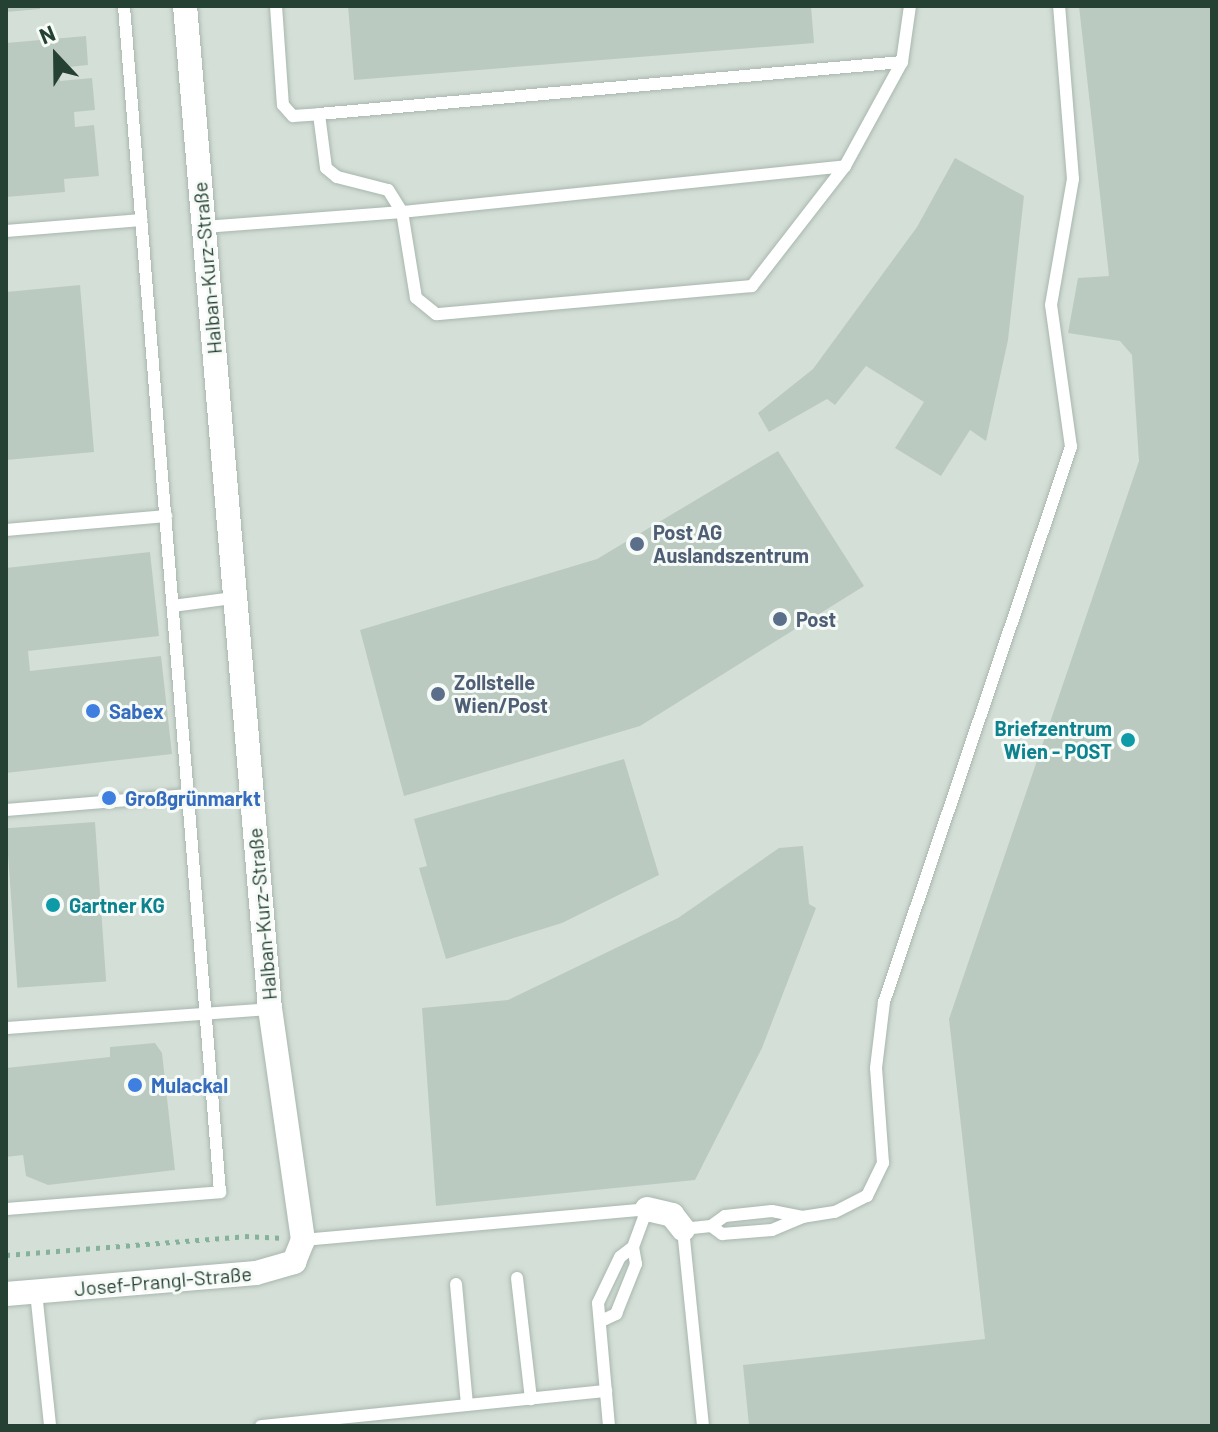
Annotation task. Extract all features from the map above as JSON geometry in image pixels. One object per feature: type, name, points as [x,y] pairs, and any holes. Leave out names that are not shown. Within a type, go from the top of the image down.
[{"type":"street","name":"Halban-Kurz-Straße","points":[[185,6],[270,1009],[303,1240]]},
{"type":"street","points":[[647,1209],[672,1215],[683,1229]]},
{"type":"street","name":"Josef-Prangl-Straße","points":[[6,1294],[256,1273],[294,1262],[303,1240]]},
{"type":"lane","points":[[6,1209],[220,1192],[124,6]]},
{"type":"lane","points":[[276,6],[283,105],[293,116],[902,62]]},
{"type":"lane","points":[[319,114],[326,168],[337,177],[388,190],[402,212],[416,298],[436,314],[752,286],[845,166],[902,62],[910,6]]},
{"type":"lane","points":[[711,1226],[722,1234],[772,1230],[802,1217],[835,1212],[867,1196],[883,1163],[876,1068],[884,1002],[1071,447],[1051,305],[1073,179],[1059,6]]},
{"type":"lane","points":[[204,227],[402,212],[845,166]]},
{"type":"lane","points":[[6,231],[142,220]]},
{"type":"lane","points":[[6,530],[166,516]]},
{"type":"lane","points":[[173,606],[233,598]]},
{"type":"lane","points":[[6,810],[188,795]]},
{"type":"lane","points":[[6,1028],[270,1009]]},
{"type":"lane","points":[[303,1240],[647,1209],[633,1247],[636,1264],[616,1314],[601,1321]]},
{"type":"lane","points":[[703,1426],[683,1229],[711,1226],[725,1216],[772,1211],[802,1217]]},
{"type":"lane","points":[[609,1426],[598,1303],[620,1257],[633,1247]]},
{"type":"lane","points":[[517,1278],[531,1399]]},
{"type":"lane","points":[[456,1284],[467,1405]]},
{"type":"lane","points":[[36,1292],[50,1426]]},
{"type":"lane","points":[[261,1426],[606,1391]]},
{"type":"path","points":[[6,1255],[245,1236],[303,1240]]},
{"type":"shaded area","points":[[6,6],[1212,6],[1212,1426],[6,1426]]},
{"type":"building","points":[[6,6],[40,6],[40,9],[6,12]]},
{"type":"building","points":[[348,6],[811,6],[814,43],[354,80]]},
{"type":"building","name":"Briefzentrum Wien - POST","points":[[1079,6],[1212,6],[1212,1426],[749,1426],[743,1365],[985,1339],[949,1019],[1139,461],[1132,355],[1120,341],[1068,333],[1078,278],[1109,276]]},
{"type":"building","points":[[86,36],[88,65],[59,68],[60,81],[92,78],[95,110],[74,112],[75,127],[94,125],[99,176],[64,179],[65,192],[6,197],[6,43]]},
{"type":"building","points":[[955,158],[1024,196],[1008,340],[986,441],[970,430],[941,476],[895,448],[924,402],[866,366],[835,405],[827,399],[769,432],[758,413],[813,369],[917,227]]},
{"type":"building","points":[[80,285],[94,452],[6,460],[6,292]]},
{"type":"building","points":[[778,451],[864,586],[640,726],[404,796],[360,630],[597,559]]},
{"type":"building","points":[[150,552],[159,636],[28,651],[30,671],[161,656],[172,754],[6,773],[6,568]]},
{"type":"building","points":[[624,759],[659,875],[562,923],[446,959],[419,868],[427,866],[414,819]]},
{"type":"building","name":"Gartner KG","points":[[95,822],[106,982],[17,988],[6,828]]},
{"type":"building","points":[[803,846],[809,904],[816,908],[762,1048],[695,1180],[436,1206],[422,1008],[508,1000],[678,918],[779,848]]},
{"type":"building","points":[[155,1043],[162,1053],[175,1170],[48,1185],[26,1176],[23,1155],[6,1157],[6,1068],[110,1057],[110,1047]]},
{"type":"place","name":"Post AG Auslandszentrum","points":[[637,544]]},
{"type":"place","name":"Post","points":[[780,619]]},
{"type":"place","name":"Zollstelle Wien/Post","points":[[438,694]]},
{"type":"place","name":"Sabex","points":[[93,711]]},
{"type":"place","name":"Briefzentrum Wien - POST","points":[[1128,740]]},
{"type":"place","name":"Großgrünmarkt","points":[[109,798]]},
{"type":"place","name":"Gartner KG","points":[[53,905]]},
{"type":"place","name":"Mulackal","points":[[135,1085]]}]
